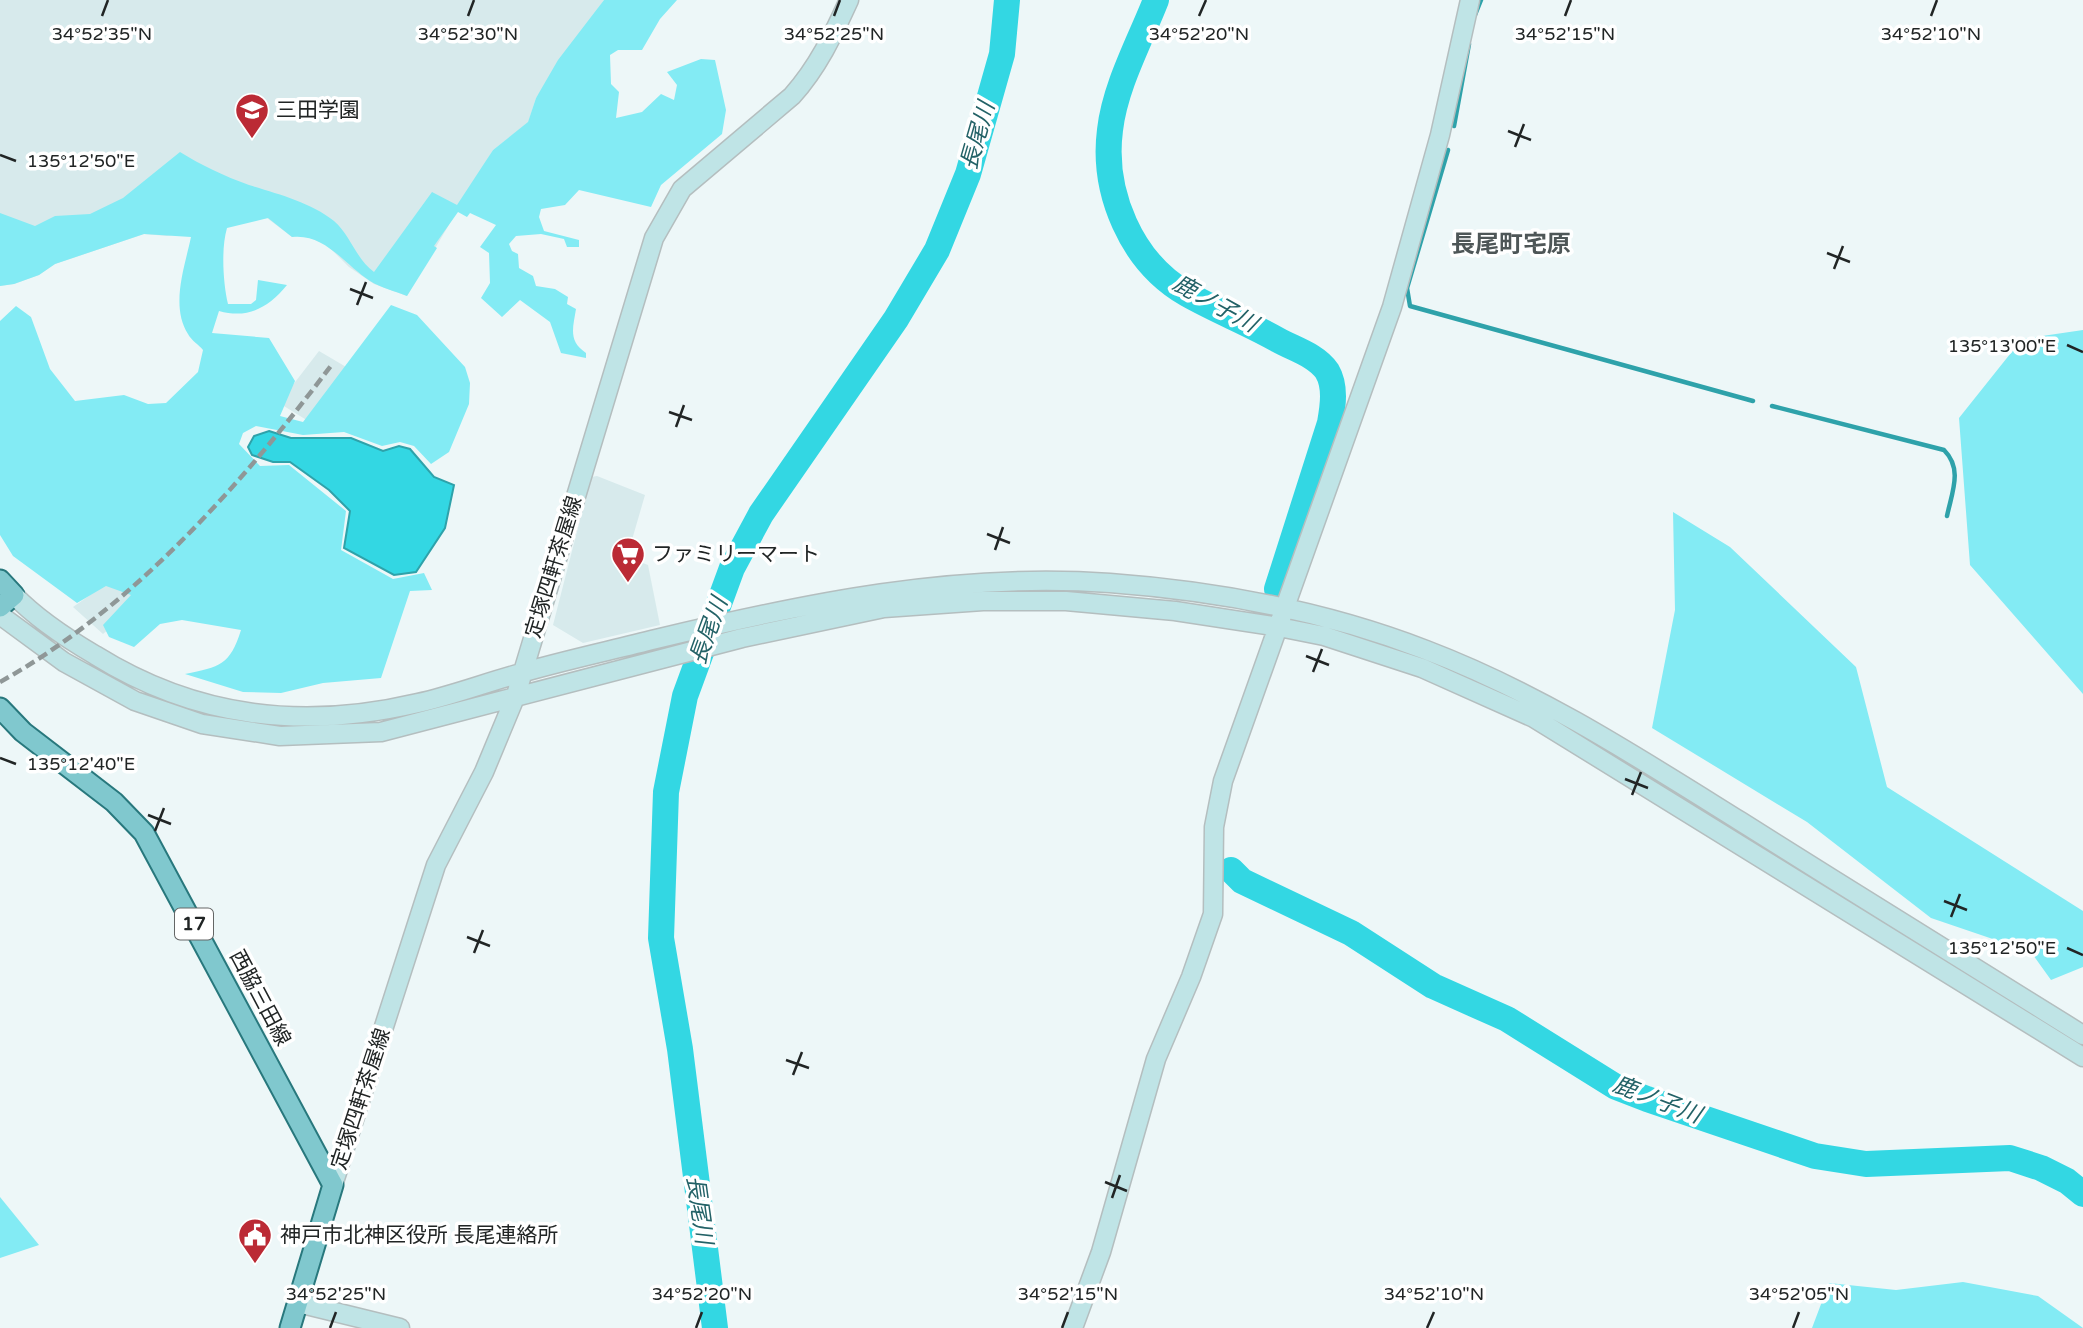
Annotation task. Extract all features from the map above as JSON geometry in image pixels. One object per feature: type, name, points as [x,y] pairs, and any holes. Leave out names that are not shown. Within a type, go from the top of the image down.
[{"type":"main road","points":[[0,580],[7,601]]},
{"type":"main road","name":"西脇三田線","points":[[0,708],[23,732],[114,803],[144,833],[333,1185]]},
{"type":"main road","points":[[290,1328],[333,1185]]},
{"type":"street","name":"定塚四軒茶屋線","points":[[333,1185],[436,865],[484,772],[516,695],[594,430],[663,220],[692,178],[792,96],[807,79],[827,47],[849,0]]},
{"type":"street","points":[[1073,1328],[1101,1252],[1156,1059],[1191,977],[1213,914],[1214,827],[1223,781],[1392,307],[1440,135],[1470,0]]},
{"type":"street","points":[[7,601],[149,684],[206,704],[269,717],[363,713],[419,703],[655,639],[779,610],[871,593],[1042,580],[1184,590],[1287,606],[1375,632],[1461,663],[1595,730],[2083,1035]]},
{"type":"street","points":[[0,615],[36,644],[115,691],[173,715],[240,732],[323,736],[381,732],[516,695],[772,632],[884,608],[1021,600],[1175,611],[1324,636],[1422,668],[1534,718],[2083,1057]]},
{"type":"street","points":[[298,1303],[400,1328]]},
{"type":"shaded area","name":"三田学園","points":[[0,0],[604,0],[536,98],[528,123],[493,150],[407,296],[374,284],[349,267],[327,245],[303,235],[292,237],[267,218],[167,236],[144,234],[55,264],[39,275],[0,286]]},
{"type":"shaded area","points":[[604,0],[677,0],[660,19],[642,50],[618,50],[610,55],[611,84],[619,92],[616,118],[642,112],[661,94],[674,100],[677,85],[667,72],[701,59],[715,60],[726,110],[722,134],[661,185],[651,207],[579,190],[565,205],[541,209],[539,217],[544,231],[579,240],[579,247],[567,247],[564,239],[541,234],[516,236],[509,244],[512,251],[518,254],[519,268],[533,276],[536,286],[555,289],[568,297],[567,304],[576,309],[574,339],[586,353],[586,358],[561,353],[550,322],[520,300],[502,317],[481,298],[490,283],[489,253],[480,247],[496,225],[470,213],[467,217],[458,212],[434,246],[437,248],[407,296],[374,283],[325,245],[304,237],[292,237],[268,218],[227,228],[223,266],[228,304],[251,304],[256,300],[258,280],[287,285],[257,310],[239,314],[219,311],[212,333],[269,338],[295,381],[280,416],[303,422],[391,305],[417,315],[465,367],[470,383],[469,404],[449,452],[431,464],[414,446],[400,442],[382,446],[344,432],[303,435],[256,426],[243,433],[239,444],[260,466],[289,465],[346,511],[341,550],[393,579],[424,573],[432,590],[410,591],[381,678],[323,683],[281,693],[243,692],[185,674],[222,662],[233,651],[241,630],[182,620],[160,624],[134,647],[109,637],[103,625],[131,595],[106,586],[77,603],[13,556],[0,535],[0,321],[16,306],[31,317],[50,369],[75,401],[124,395],[148,404],[166,403],[198,372],[203,350],[188,334],[180,311],[180,286],[191,237],[144,234],[55,264],[39,275],[0,286],[0,213],[35,226],[55,216],[90,214],[123,198],[180,152],[231,178],[293,199],[325,214],[340,227],[363,261],[374,272],[432,192],[457,205],[493,150],[528,122],[536,98],[558,60]]},
{"type":"shaded area","points":[[2083,330],[2083,694],[1970,565],[1959,418],[2022,339]]},
{"type":"shaded area","points":[[319,351],[353,371],[313,424],[279,403]]},
{"type":"shaded area","points":[[269,431],[291,438],[351,438],[383,451],[399,446],[410,449],[434,477],[454,485],[445,528],[416,572],[394,575],[344,548],[350,511],[329,490],[290,462],[273,462],[252,455],[248,447],[254,436]]},
{"type":"shaded area","points":[[597,476],[645,495],[627,557],[648,565],[660,625],[583,643],[553,625],[591,477]]},
{"type":"shaded area","points":[[1673,512],[1730,547],[1856,667],[1887,787],[2083,911],[2083,967],[2051,980],[2031,952],[1931,918],[1807,822],[1652,728],[1675,610]]},
{"type":"shaded area","points":[[126,570],[170,577],[103,634],[73,607]]},
{"type":"shaded area","points":[[0,1197],[39,1245],[0,1258]]},
{"type":"shaded area","points":[[1963,1282],[2038,1296],[2083,1328],[1812,1328],[1829,1283],[1896,1290]]},
{"type":"waterway","name":"長尾川","points":[[715,1328],[680,1049],[661,938],[666,792],[685,696],[732,568],[761,514],[896,319],[937,250],[968,174],[1002,54],[1007,0]]},
{"type":"waterway","name":"鹿ノ子川","points":[[1156,0],[1123,80],[1110,130],[1111,177],[1124,223],[1150,264],[1167,280],[1198,300],[1311,357],[1327,371],[1332,383],[1330,423],[1277,589]]},
{"type":"waterway","points":[[1475,15],[1481,0]]},
{"type":"waterway","points":[[1454,126],[1469,44]]},
{"type":"waterway","points":[[1448,150],[1407,288],[1410,306],[1753,401]]},
{"type":"waterway","points":[[1772,406],[1944,450],[1950,457],[1955,473],[1947,516]]},
{"type":"waterway","name":"鹿ノ子川","points":[[1231,870],[1242,881],[1351,933],[1433,986],[1507,1019],[1616,1087],[1647,1099],[1815,1156],[1866,1164],[2010,1158],[2041,1168],[2067,1181],[2083,1194]]},
{"type":"railway","points":[[0,682],[49,652],[95,618],[183,540],[262,453],[333,363]]},
{"type":"place","name":"三田学園","points":[[252,140]]},
{"type":"place","name":"ファミリーマート","points":[[628,584]]},
{"type":"place","name":"神戸市北神区役所 長尾連絡所","points":[[255,1265]]},
{"type":"district","name":"長尾町宅原","points":[[1511,244]]}]
